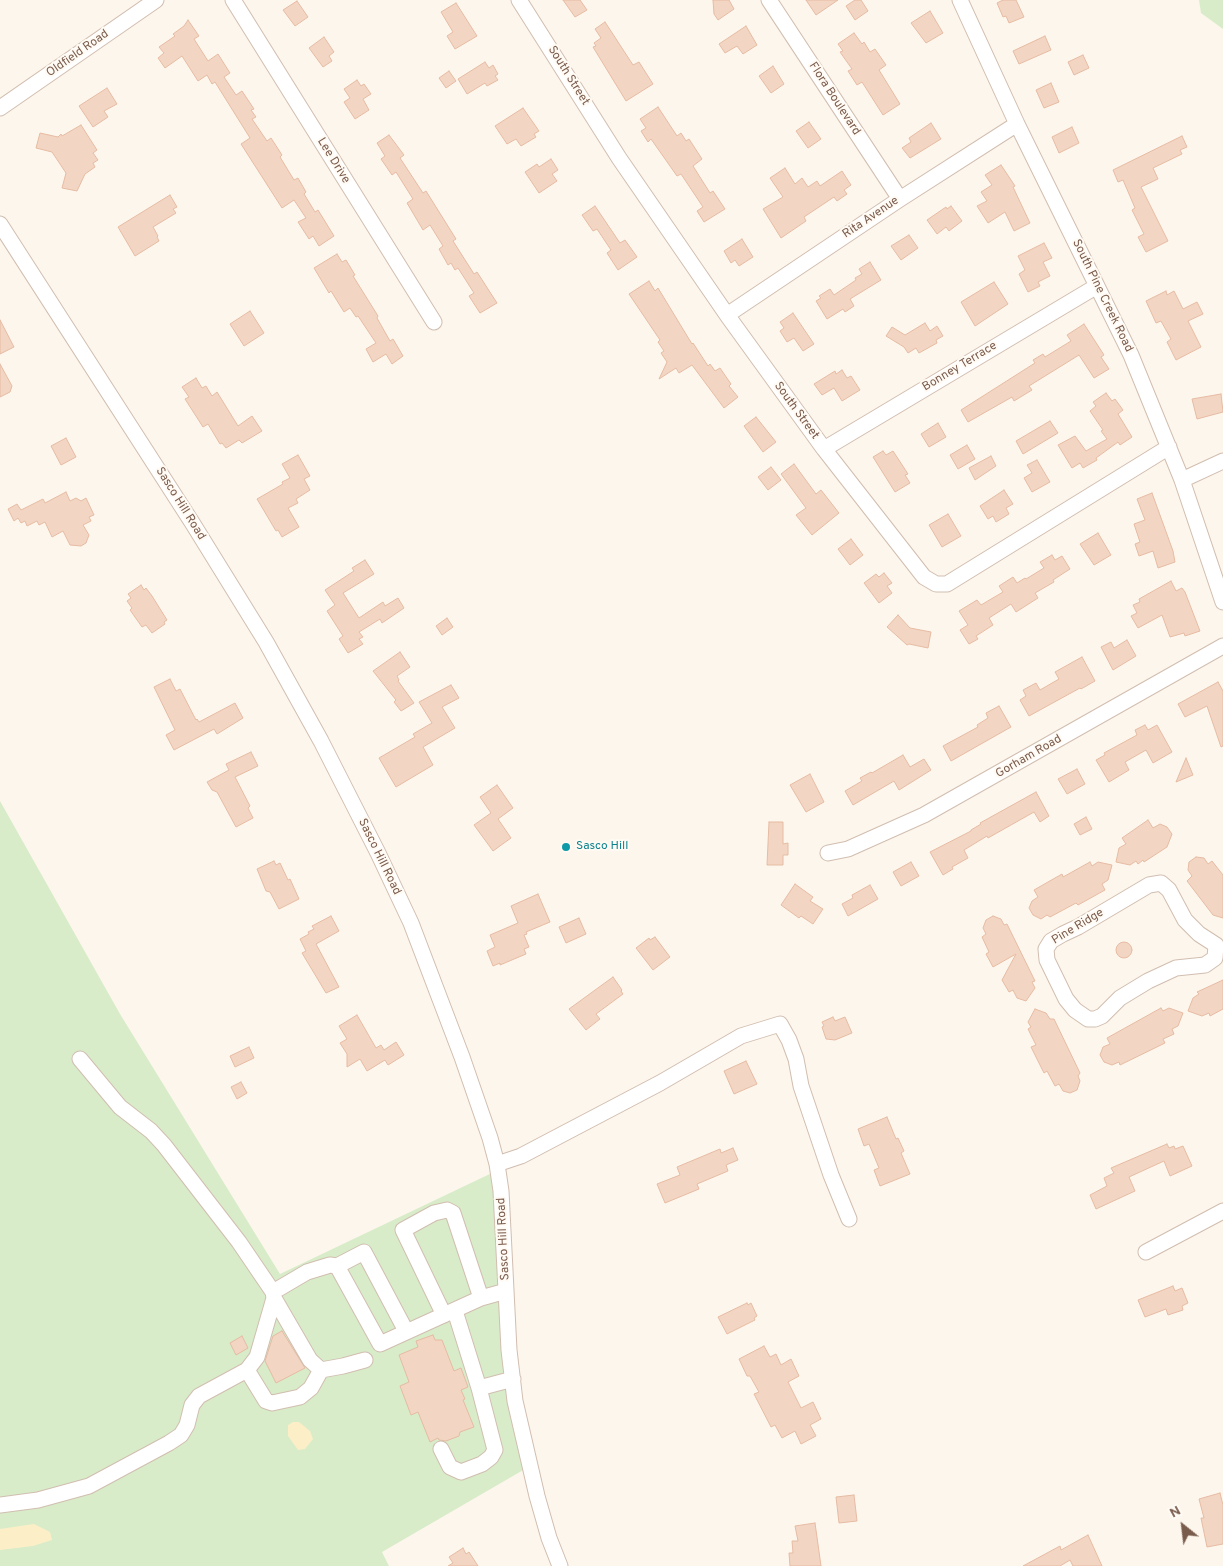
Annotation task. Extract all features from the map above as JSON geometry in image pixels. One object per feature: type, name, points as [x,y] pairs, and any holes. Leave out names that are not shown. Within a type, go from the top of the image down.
[{"type":"street","name":"Oldfield Road","points":[[0,108],[156,0]]},
{"type":"street","name":"Lee Drive","points":[[233,0],[434,322]]},
{"type":"street","name":"South Street","points":[[520,0],[619,158],[727,315],[824,449],[924,577],[936,584],[947,584],[1169,447]]},
{"type":"street","name":"Flora Boulevard","points":[[768,0],[900,199]]},
{"type":"street","name":"South Pine Creek Road","points":[[960,0],[1018,124],[1131,355],[1182,480],[1223,602]]},
{"type":"street","name":"Rita Avenue","points":[[727,315],[900,199],[1018,124]]},
{"type":"street","name":"Sasco Hill Road","points":[[0,224],[193,524],[266,642],[321,740],[412,924],[462,1057],[497,1164],[504,1227],[509,1350],[515,1401],[535,1488],[549,1538],[560,1566]]},
{"type":"street","name":"Bonney Terrace","points":[[824,449],[1097,286]]},
{"type":"street","points":[[1182,480],[1223,461]]},
{"type":"street","name":"Gorham Road","points":[[828,853],[848,849],[924,815],[1223,646]]},
{"type":"street","name":"Pine Ridge","points":[[1161,883],[1169,890],[1185,920],[1199,934],[1216,945],[1219,951],[1215,958],[1205,964],[1176,968],[1148,981],[1120,998],[1102,1016],[1088,1019],[1074,1010],[1066,999],[1047,960],[1046,949],[1051,941],[1062,934],[1078,927],[1149,885],[1161,883]]},
{"type":"street","points":[[497,1164],[521,1156],[660,1083],[741,1036],[780,1024],[789,1040],[796,1059],[800,1086],[849,1219]]},
{"type":"street","points":[[80,1059],[120,1107],[151,1131],[164,1145],[224,1221],[274,1295],[310,1360],[321,1370]]},
{"type":"street","points":[[441,1449],[450,1467],[461,1472],[482,1464],[491,1457],[494,1450],[479,1388],[449,1313],[403,1230],[434,1213],[447,1210],[453,1213],[481,1298]]},
{"type":"street","points":[[1146,1252],[1223,1211]]},
{"type":"street","points":[[0,1505],[38,1500],[66,1494],[89,1486],[181,1435],[187,1425],[192,1405],[199,1396],[247,1370],[257,1357],[274,1295],[307,1272],[330,1265],[337,1266],[364,1252],[406,1332]]},
{"type":"street","points":[[337,1266],[380,1344],[481,1298],[506,1291]]},
{"type":"street","points":[[321,1370],[365,1360]]},
{"type":"street","points":[[247,1370],[266,1401],[272,1403],[300,1397],[311,1388],[321,1370]]},
{"type":"street","points":[[479,1388],[513,1379]]},
{"type":"green space","points":[[1199,0],[1223,0],[1223,29],[1201,13]]},
{"type":"green space","points":[[0,801],[120,1014],[280,1274],[494,1172],[525,1469],[382,1552],[389,1566],[0,1566]]},
{"type":"sand","points":[[293,1422],[299,1422],[310,1431],[313,1439],[305,1449],[298,1450],[288,1436],[288,1425]]},
{"type":"sand","points":[[34,1524],[50,1532],[52,1540],[33,1546],[0,1550],[0,1529]]},
{"type":"building","points":[[563,0],[580,0],[587,10],[575,17]]},
{"type":"building","points":[[713,0],[729,0],[734,9],[718,20],[714,14]]},
{"type":"building","points":[[806,0],[838,0],[816,15]]},
{"type":"building","points":[[855,0],[861,0],[868,11],[855,20],[846,6]]},
{"type":"building","points":[[1003,0],[1016,0],[1024,17],[1009,23],[1006,16],[1003,17],[997,3]]},
{"type":"building","points":[[297,1],[308,17],[295,26],[283,10]]},
{"type":"building","points":[[456,3],[477,36],[455,49],[447,36],[453,32],[441,12]]},
{"type":"building","points":[[930,11],[943,33],[926,43],[911,23]]},
{"type":"building","points":[[188,20],[199,36],[194,39],[208,61],[218,54],[230,73],[224,77],[236,95],[242,91],[254,109],[251,110],[256,117],[252,119],[267,141],[271,138],[294,180],[298,178],[306,192],[304,194],[315,212],[318,210],[334,236],[319,246],[313,236],[309,239],[298,222],[306,218],[294,200],[282,208],[241,144],[250,138],[215,82],[212,84],[207,75],[198,81],[182,56],[165,68],[158,58],[164,53],[159,47],[175,36],[173,34],[184,26]]},
{"type":"building","points":[[605,22],[633,65],[639,62],[653,84],[626,101],[593,47],[596,46],[594,43],[601,38],[595,29]]},
{"type":"building","points":[[746,26],[757,45],[743,54],[737,46],[725,53],[719,44]]},
{"type":"building","points":[[854,33],[862,44],[864,42],[870,52],[875,49],[886,65],[879,70],[900,104],[883,115],[862,82],[857,85],[848,71],[852,69],[840,52],[843,51],[838,44]]},
{"type":"building","points":[[1045,36],[1051,50],[1019,64],[1013,51]]},
{"type":"building","points":[[324,37],[334,52],[329,56],[332,61],[323,67],[309,48]]},
{"type":"building","points":[[1083,55],[1089,68],[1074,75],[1068,62]]},
{"type":"building","points":[[485,62],[489,68],[493,65],[498,74],[495,76],[498,80],[487,86],[485,83],[467,94],[458,79]]},
{"type":"building","points":[[773,66],[784,84],[771,93],[759,76]]},
{"type":"building","points":[[449,71],[456,81],[446,88],[439,78]]},
{"type":"building","points":[[357,80],[361,86],[364,84],[371,94],[363,99],[369,110],[355,119],[344,102],[350,98],[344,89]]},
{"type":"building","points":[[1051,83],[1059,102],[1044,108],[1036,90]]},
{"type":"building","points":[[107,88],[117,104],[104,111],[108,117],[93,127],[79,106]]},
{"type":"building","points":[[658,107],[677,136],[681,133],[686,141],[689,139],[702,159],[693,166],[710,193],[713,191],[725,209],[704,222],[697,211],[703,207],[681,174],[677,176],[651,139],[648,142],[641,131],[646,128],[640,119]]},
{"type":"building","points":[[523,108],[539,131],[534,134],[536,137],[521,146],[516,139],[507,144],[495,126]]},
{"type":"building","points":[[809,122],[821,139],[808,148],[796,131]]},
{"type":"building","points":[[931,123],[941,139],[910,158],[902,148],[911,142],[909,138]]},
{"type":"building","points":[[81,125],[97,150],[93,153],[98,160],[93,163],[95,167],[85,174],[77,191],[62,188],[66,173],[52,152],[36,148],[40,133],[58,137]]},
{"type":"building","points":[[1072,127],[1079,143],[1059,153],[1052,137]]},
{"type":"building","points":[[389,135],[404,155],[400,158],[423,193],[426,191],[456,239],[453,241],[474,274],[477,272],[497,303],[480,313],[469,296],[474,293],[458,268],[455,270],[451,263],[448,265],[439,249],[443,246],[430,225],[423,230],[407,203],[413,199],[396,172],[392,175],[381,159],[385,156],[377,143]]},
{"type":"building","points":[[1182,136],[1187,147],[1180,150],[1182,154],[1153,168],[1158,179],[1141,187],[1168,241],[1146,252],[1138,237],[1144,234],[1132,210],[1135,208],[1123,180],[1118,182],[1113,170]]},
{"type":"building","points":[[551,159],[558,170],[552,174],[557,181],[539,193],[525,172],[537,164],[539,167]]},
{"type":"building","points":[[1001,165],[1015,186],[1013,187],[1030,223],[1014,231],[1005,212],[988,223],[977,206],[987,201],[981,192],[992,185],[985,175]]},
{"type":"building","points":[[785,168],[795,184],[802,178],[808,187],[817,181],[820,186],[842,171],[851,185],[844,190],[847,194],[837,201],[834,197],[804,217],[806,221],[781,238],[763,209],[783,197],[770,178]]},
{"type":"building","points":[[170,195],[177,207],[173,209],[176,213],[153,227],[159,241],[135,256],[118,227]]},
{"type":"building","points":[[595,206],[620,243],[625,240],[637,257],[618,270],[607,253],[611,250],[597,229],[593,231],[582,215]]},
{"type":"building","points":[[951,206],[962,221],[949,231],[946,227],[937,234],[927,220],[946,207],[947,209]]},
{"type":"building","points":[[909,235],[918,248],[901,260],[891,246]]},
{"type":"building","points":[[742,239],[753,257],[739,266],[735,260],[731,263],[724,251]]},
{"type":"building","points":[[1044,243],[1052,258],[1043,262],[1050,276],[1038,282],[1040,286],[1028,292],[1019,274],[1025,270],[1018,256]]},
{"type":"building","points":[[337,254],[342,262],[346,260],[390,341],[393,339],[403,356],[392,364],[386,354],[373,362],[366,349],[376,343],[358,316],[356,317],[350,308],[344,312],[331,291],[329,293],[314,268]]},
{"type":"building","points":[[870,262],[881,280],[850,299],[854,306],[845,312],[843,309],[827,319],[816,301],[821,298],[819,296],[830,289],[834,295],[856,280],[855,278],[862,274],[859,269]]},
{"type":"building","points":[[649,281],[655,291],[658,288],[692,344],[708,366],[710,364],[715,371],[720,368],[731,384],[729,386],[738,397],[724,408],[692,365],[679,373],[676,368],[659,379],[667,362],[661,353],[664,351],[658,342],[660,340],[629,294]]},
{"type":"building","points":[[994,282],[1008,304],[975,326],[961,302]]},
{"type":"building","points":[[1166,291],[1167,295],[1174,291],[1183,309],[1197,302],[1203,314],[1188,321],[1201,347],[1176,360],[1167,342],[1171,339],[1161,321],[1156,323],[1146,301]]},
{"type":"building","points":[[250,311],[264,333],[244,346],[230,324]]},
{"type":"building","points":[[793,313],[814,344],[803,351],[794,338],[787,342],[780,331],[784,328],[780,322]]},
{"type":"building","points":[[0,320],[14,347],[0,354]]},
{"type":"building","points":[[925,323],[930,331],[937,326],[943,336],[936,340],[937,343],[919,353],[916,348],[908,353],[904,347],[886,336],[892,327],[905,335]]},
{"type":"building","points":[[1084,324],[1104,355],[1101,357],[1109,369],[1094,378],[1079,355],[1029,386],[1032,390],[1014,401],[1012,397],[968,422],[961,410],[1035,363],[1033,360],[1043,354],[1045,357],[1071,341],[1067,335]]},
{"type":"building","points":[[0,364],[12,386],[10,392],[0,397]]},
{"type":"building","points":[[842,370],[847,378],[851,376],[860,390],[842,401],[834,388],[822,395],[814,384],[835,371],[836,374]]},
{"type":"building","points":[[196,378],[202,388],[206,386],[212,396],[217,392],[238,426],[252,416],[262,431],[242,443],[239,440],[226,448],[222,443],[220,444],[208,424],[203,427],[185,399],[189,397],[182,387]]},
{"type":"building","points":[[1106,393],[1112,401],[1115,399],[1123,410],[1118,414],[1132,437],[1120,445],[1118,442],[1096,458],[1097,460],[1083,468],[1080,463],[1072,468],[1058,445],[1075,436],[1086,451],[1107,439],[1090,411],[1096,406],[1093,402]]},
{"type":"building","points":[[1221,394],[1223,412],[1197,419],[1192,399]]},
{"type":"building","points":[[756,417],[776,442],[763,452],[744,426]]},
{"type":"building","points":[[1050,421],[1058,433],[1023,454],[1016,441]]},
{"type":"building","points":[[938,423],[946,437],[929,447],[921,434]]},
{"type":"building","points":[[66,438],[76,457],[61,465],[51,446]]},
{"type":"building","points":[[967,445],[975,459],[958,469],[950,455]]},
{"type":"building","points":[[883,451],[886,455],[893,451],[908,474],[905,475],[910,483],[895,492],[873,457]]},
{"type":"building","points":[[298,455],[310,476],[304,479],[310,490],[296,499],[298,503],[288,508],[299,527],[282,537],[278,530],[276,531],[257,499],[290,478],[282,464]]},
{"type":"building","points":[[991,456],[996,466],[975,480],[969,468]]},
{"type":"building","points":[[1037,460],[1050,482],[1032,492],[1024,478],[1032,473],[1027,465]]},
{"type":"building","points":[[794,464],[816,494],[821,490],[839,513],[812,535],[796,515],[806,508],[781,474]]},
{"type":"building","points":[[771,467],[781,480],[768,490],[758,477]]},
{"type":"building","points":[[1004,490],[1013,504],[1006,508],[1009,514],[996,522],[993,516],[988,519],[980,506]]},
{"type":"building","points":[[66,492],[70,501],[76,498],[81,501],[86,498],[94,515],[89,517],[91,521],[83,525],[89,535],[86,543],[81,546],[70,545],[63,531],[52,537],[45,522],[39,525],[37,521],[27,526],[25,521],[21,523],[18,518],[14,521],[8,509],[17,504],[21,510],[43,499],[45,503]]},
{"type":"building","points":[[1152,493],[1173,551],[1175,562],[1158,568],[1153,551],[1139,556],[1135,544],[1140,542],[1134,524],[1145,520],[1137,499]]},
{"type":"building","points":[[948,514],[961,536],[942,547],[929,525]]},
{"type":"building","points":[[1098,533],[1111,555],[1094,565],[1080,544]]},
{"type":"building","points":[[851,539],[863,555],[850,565],[838,549]]},
{"type":"building","points":[[1052,555],[1055,560],[1062,556],[1070,569],[1053,580],[1054,582],[1035,593],[1038,598],[1016,612],[1011,604],[989,618],[993,625],[976,636],[978,639],[969,644],[960,630],[968,625],[959,611],[977,600],[981,605],[1003,592],[999,586],[1013,577],[1017,583],[1026,579],[1044,568],[1040,562]]},
{"type":"building","points":[[365,560],[374,574],[343,593],[359,618],[383,602],[385,606],[398,598],[404,608],[382,623],[380,619],[359,632],[363,637],[359,639],[363,644],[348,653],[339,639],[343,636],[327,611],[335,605],[325,590],[354,571],[352,568]]},
{"type":"building","points":[[884,573],[892,583],[887,586],[892,593],[879,603],[864,583],[876,574],[879,577]]},
{"type":"building","points":[[1171,581],[1176,591],[1182,588],[1185,592],[1200,631],[1185,636],[1184,633],[1170,637],[1162,615],[1138,628],[1131,616],[1137,613],[1133,605],[1140,602],[1139,599]]},
{"type":"building","points":[[141,585],[152,596],[167,620],[164,622],[165,624],[152,633],[146,625],[142,627],[130,610],[132,608],[127,601],[131,598],[128,594]]},
{"type":"building","points":[[898,615],[910,628],[931,632],[928,648],[907,645],[887,627]]},
{"type":"building","points":[[447,618],[453,627],[442,635],[436,626]]},
{"type":"building","points":[[1127,640],[1136,656],[1113,670],[1101,647],[1111,642],[1114,648]]},
{"type":"building","points":[[400,652],[410,667],[397,676],[398,681],[414,703],[401,711],[394,702],[396,700],[373,671]]},
{"type":"building","points":[[1082,657],[1095,681],[1029,716],[1020,700],[1026,696],[1023,690],[1036,683],[1040,690],[1059,679],[1055,672]]},
{"type":"building","points":[[170,679],[176,691],[180,689],[196,720],[199,722],[235,703],[243,718],[217,734],[214,729],[174,750],[166,735],[175,730],[154,687]]},
{"type":"building","points":[[1218,682],[1223,691],[1223,746],[1221,747],[1207,706],[1185,717],[1178,704]]},
{"type":"building","points":[[451,685],[459,698],[442,707],[455,728],[423,747],[433,765],[396,787],[379,758],[415,737],[413,734],[432,723],[419,702]]},
{"type":"building","points":[[999,706],[1011,727],[951,761],[943,746],[978,727],[977,725],[988,718],[986,713]]},
{"type":"building","points":[[1145,725],[1148,730],[1157,725],[1172,752],[1153,763],[1146,750],[1125,762],[1129,770],[1109,782],[1096,760],[1105,755],[1104,753],[1137,735],[1135,730]]},
{"type":"building","points":[[251,752],[258,766],[235,777],[250,806],[248,808],[253,818],[236,827],[217,792],[212,790],[207,782],[229,770],[226,764]]},
{"type":"building","points":[[903,755],[910,767],[924,759],[931,770],[899,790],[894,781],[853,805],[845,791],[862,781],[860,778]]},
{"type":"building","points":[[1186,758],[1193,775],[1176,782]]},
{"type":"building","points":[[1077,769],[1085,784],[1067,794],[1058,779]]},
{"type":"building","points":[[810,774],[824,802],[806,812],[790,785]]},
{"type":"building","points":[[497,785],[513,808],[498,819],[511,838],[493,851],[474,825],[491,813],[480,797]]},
{"type":"building","points":[[1036,792],[1049,816],[1040,822],[1034,812],[988,838],[987,836],[964,850],[968,858],[952,867],[953,869],[943,875],[930,852],[971,831],[980,823]]},
{"type":"building","points":[[1086,817],[1092,829],[1080,835],[1074,824]]},
{"type":"building","points":[[1148,820],[1153,828],[1160,824],[1167,827],[1172,834],[1167,847],[1138,864],[1136,861],[1130,865],[1116,862],[1119,848],[1126,844],[1122,838]]},
{"type":"building","points":[[769,822],[783,822],[783,844],[788,843],[788,855],[783,855],[783,865],[767,865]]},
{"type":"building","points":[[1196,857],[1204,858],[1208,864],[1212,861],[1223,875],[1223,918],[1213,915],[1187,881],[1192,876],[1188,870],[1189,862]]},
{"type":"building","points":[[274,861],[276,865],[280,863],[299,899],[279,909],[270,892],[266,891],[257,869]]},
{"type":"building","points":[[911,862],[919,876],[901,886],[893,872]]},
{"type":"building","points":[[1090,862],[1092,866],[1098,862],[1112,865],[1108,880],[1102,884],[1105,890],[1078,905],[1076,903],[1050,917],[1047,915],[1041,919],[1033,915],[1029,908],[1032,901],[1038,897],[1034,890],[1062,874],[1063,877]]},
{"type":"building","points":[[795,884],[813,897],[810,901],[823,909],[813,924],[801,916],[799,918],[781,905]]},
{"type":"building","points":[[870,885],[878,899],[848,916],[842,904],[853,898],[852,895]]},
{"type":"building","points":[[538,894],[550,922],[526,932],[527,934],[524,935],[529,947],[524,949],[526,954],[493,966],[487,951],[495,947],[490,935],[518,923],[511,906]]},
{"type":"building","points":[[331,916],[339,931],[316,944],[339,987],[326,993],[302,953],[306,951],[300,939],[314,929],[312,926]]},
{"type":"building","points":[[993,916],[1001,919],[1004,925],[1007,924],[1035,981],[1032,982],[1035,988],[1026,1001],[1017,998],[1013,990],[1009,992],[1002,980],[1016,954],[993,967],[986,954],[989,952],[982,937],[986,934],[983,928],[986,920]]},
{"type":"building","points":[[579,918],[586,934],[566,943],[559,927]]},
{"type":"building","points":[[655,937],[670,957],[653,970],[636,948],[649,938],[650,940]]},
{"type":"building","points":[[1124,942],[1132,950],[1124,958],[1116,950]]},
{"type":"building","points":[[613,977],[623,994],[596,1014],[600,1019],[586,1030],[569,1009]]},
{"type":"building","points":[[1223,980],[1223,1009],[1210,1016],[1209,1013],[1202,1016],[1188,1011],[1193,998],[1199,994],[1197,992]]},
{"type":"building","points":[[1161,1008],[1163,1011],[1169,1008],[1183,1013],[1178,1026],[1172,1029],[1174,1034],[1163,1039],[1165,1043],[1120,1065],[1119,1062],[1112,1065],[1104,1062],[1100,1055],[1103,1047],[1110,1044],[1107,1038]]},
{"type":"building","points":[[1035,1009],[1046,1013],[1050,1019],[1054,1019],[1080,1073],[1077,1090],[1070,1093],[1063,1091],[1059,1084],[1055,1086],[1047,1071],[1044,1073],[1031,1047],[1036,1045],[1028,1029],[1031,1027],[1028,1022]]},
{"type":"building","points":[[357,1015],[376,1048],[381,1045],[384,1050],[396,1042],[404,1055],[388,1065],[385,1060],[367,1071],[360,1059],[347,1067],[347,1054],[340,1043],[347,1039],[339,1026]]},
{"type":"building","points":[[833,1017],[835,1021],[845,1017],[852,1033],[835,1040],[826,1039],[822,1022]]},
{"type":"building","points":[[249,1047],[254,1058],[235,1067],[230,1056]]},
{"type":"building","points":[[746,1061],[757,1084],[734,1094],[724,1071]]},
{"type":"building","points":[[241,1082],[247,1093],[237,1099],[231,1087]]},
{"type":"building","points":[[887,1117],[896,1139],[898,1138],[904,1151],[901,1153],[910,1174],[880,1186],[874,1170],[879,1168],[869,1144],[864,1146],[858,1129]]},
{"type":"building","points":[[1167,1144],[1169,1148],[1174,1146],[1175,1149],[1183,1146],[1192,1166],[1170,1176],[1164,1161],[1129,1177],[1135,1191],[1096,1209],[1090,1195],[1107,1186],[1104,1178],[1114,1173],[1111,1168]]},
{"type":"building","points":[[733,1148],[738,1160],[726,1165],[728,1171],[697,1184],[699,1189],[665,1203],[657,1184],[680,1175],[677,1167],[720,1149],[721,1153]]},
{"type":"building","points":[[1173,1286],[1175,1291],[1182,1288],[1188,1303],[1182,1306],[1183,1310],[1168,1315],[1166,1309],[1145,1317],[1138,1300]]},
{"type":"building","points":[[747,1303],[748,1305],[751,1303],[757,1316],[754,1318],[755,1320],[727,1334],[718,1317]]},
{"type":"building","points":[[282,1331],[305,1368],[276,1383],[265,1361],[273,1336]]},
{"type":"building","points":[[433,1335],[435,1340],[442,1340],[454,1371],[461,1368],[468,1387],[461,1390],[465,1399],[463,1400],[474,1427],[460,1432],[459,1436],[446,1441],[439,1440],[438,1438],[430,1442],[418,1412],[411,1415],[400,1386],[409,1382],[399,1355],[418,1347],[416,1341]]},
{"type":"building","points":[[242,1336],[248,1348],[236,1355],[230,1343]]},
{"type":"building","points":[[764,1346],[770,1357],[776,1354],[781,1365],[791,1359],[799,1376],[788,1382],[801,1408],[813,1402],[821,1419],[810,1425],[816,1436],[801,1444],[795,1431],[782,1438],[775,1425],[771,1427],[754,1394],[759,1392],[750,1376],[747,1376],[739,1359]]},
{"type":"building","points":[[1220,1493],[1223,1505],[1223,1544],[1207,1547],[1201,1518],[1204,1518],[1199,1499]]},
{"type":"building","points":[[854,1495],[857,1521],[839,1523],[836,1497]]},
{"type":"building","points":[[815,1523],[821,1566],[790,1566],[789,1553],[793,1553],[792,1541],[798,1541],[795,1526]]},
{"type":"building","points":[[1088,1535],[1102,1566],[1073,1566],[1070,1560],[1060,1566],[1023,1566],[1060,1546],[1061,1550]]},
{"type":"building","points":[[463,1548],[466,1554],[469,1552],[478,1566],[448,1566],[453,1563],[449,1557]]},
{"type":"place","name":"Sasco Hill","points":[[566,847]]}]
